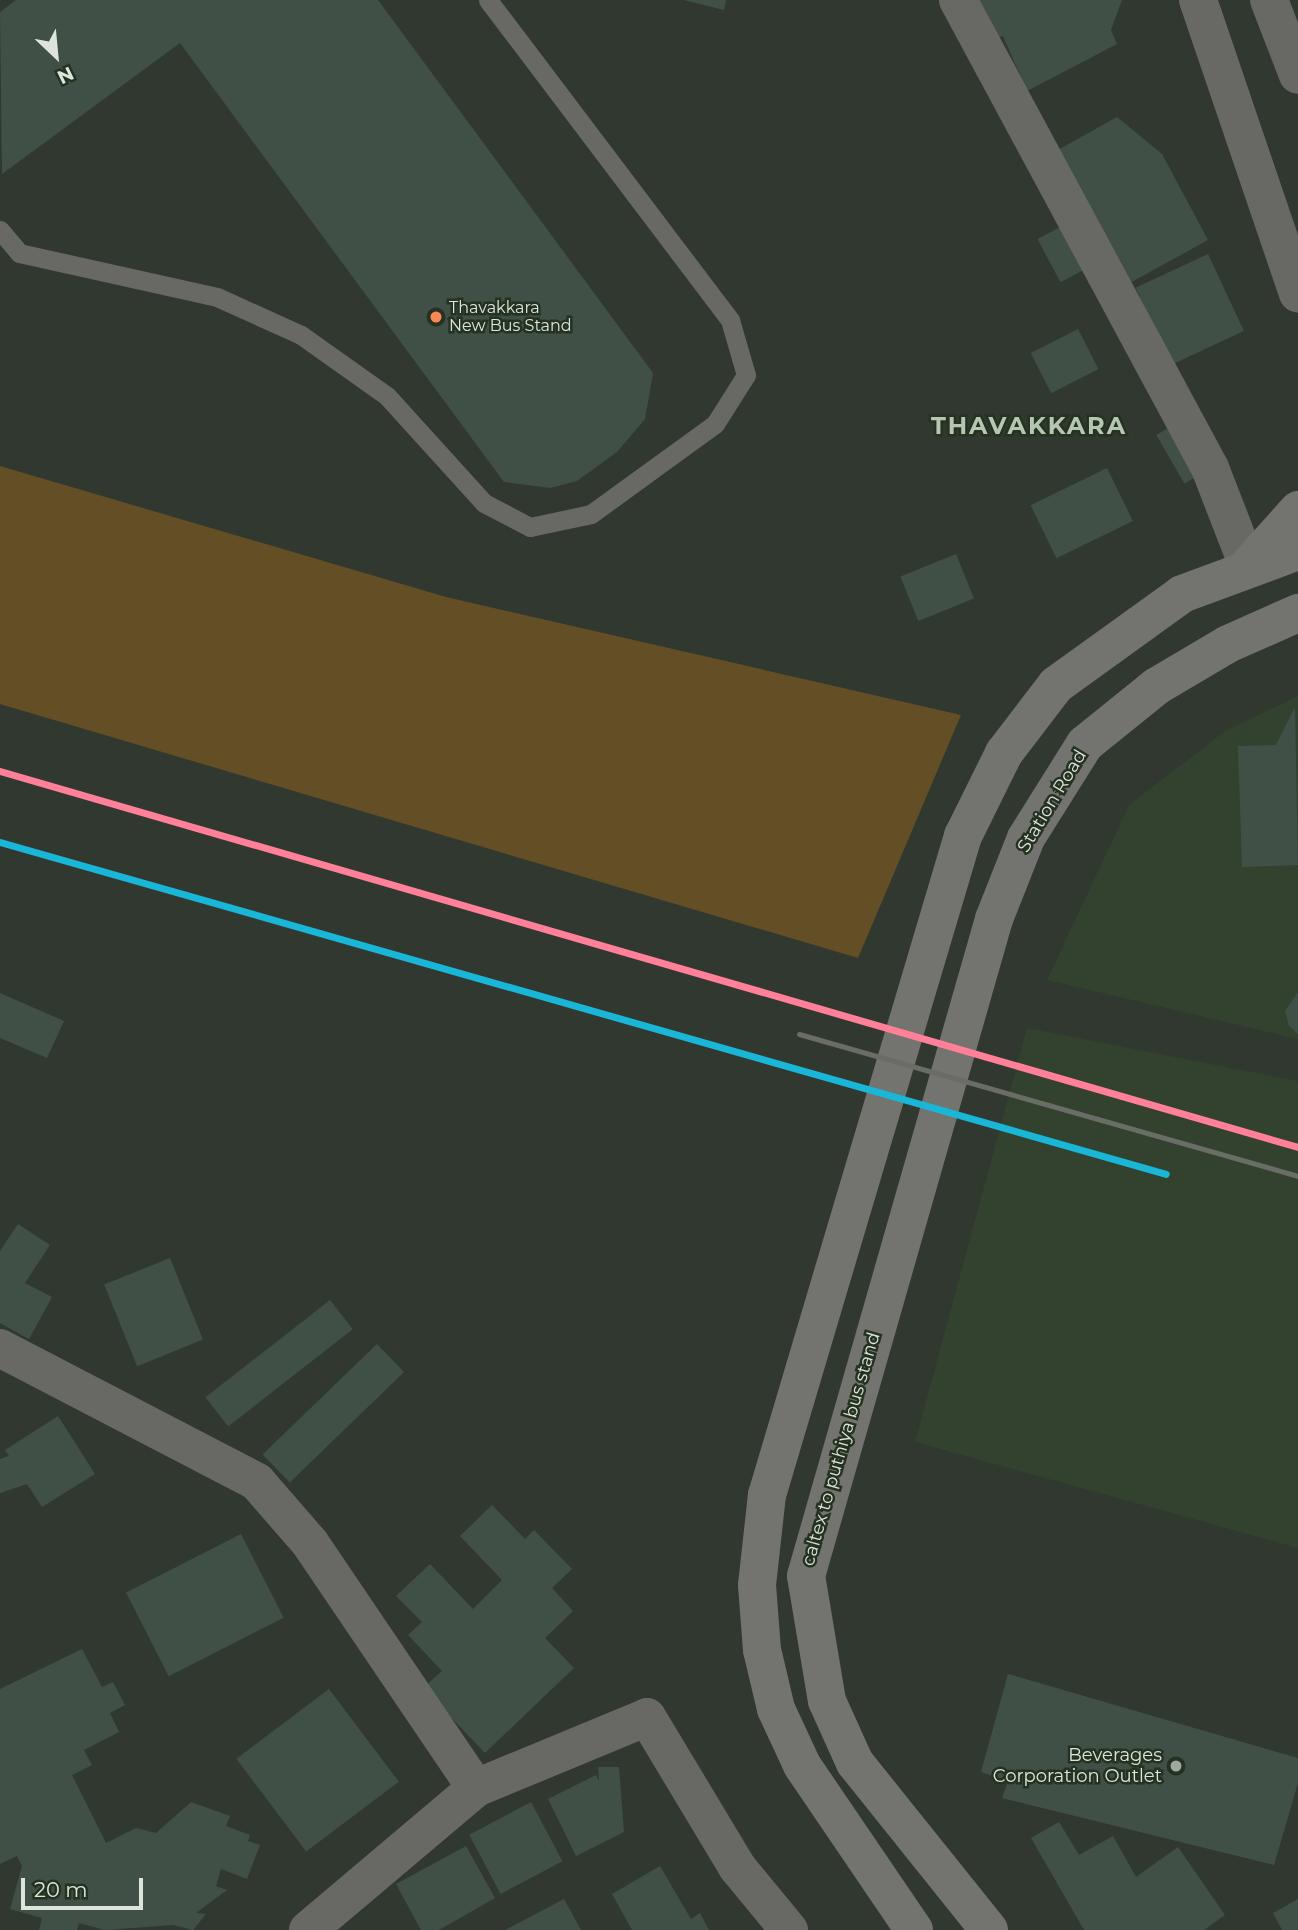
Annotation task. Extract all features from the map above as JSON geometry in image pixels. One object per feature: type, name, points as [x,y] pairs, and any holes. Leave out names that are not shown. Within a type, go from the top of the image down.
[{"type":"main road","points":[[1248,566],[1298,510]]},
{"type":"main road","points":[[914,1930],[802,1765],[776,1709],[762,1650],[757,1585],[767,1495],[963,836],[1004,753],[1056,685],[1182,594],[1248,566],[1298,551]]},
{"type":"main road","name":"Station Road","points":[[922,1171],[994,919],[1026,838],[1085,744],[1157,686],[1228,644],[1298,613]]},
{"type":"main road","name":"caltex to puthiya bus stand","points":[[922,1171],[806,1576],[827,1700],[855,1763],[989,1930]]},
{"type":"street","points":[[958,0],[1210,468],[1248,566]]},
{"type":"street","points":[[1198,0],[1298,293]]},
{"type":"street","points":[[1269,0],[1298,75]]},
{"type":"street","points":[[0,1348],[257,1482],[310,1543],[476,1788]]},
{"type":"street","points":[[308,1930],[476,1788],[646,1717],[737,1867],[789,1930]]},
{"type":"lane","points":[[0,230],[19,253],[217,297],[301,335],[387,396],[484,503],[530,527],[592,514],[715,425],[746,375],[730,320],[488,0]]},
{"type":"shaded area","points":[[0,466],[446,597],[961,715],[858,958],[0,704]]},
{"type":"shaded area","points":[[1298,696],[1298,1039],[1047,980],[1129,805],[1225,731]]},
{"type":"shaded area","points":[[1027,1028],[1298,1081],[1298,1548],[915,1442]]},
{"type":"building","points":[[16,0],[378,0],[653,373],[645,419],[617,452],[577,481],[550,488],[504,482],[180,43],[2,174],[0,12]]},
{"type":"building","points":[[684,0],[726,0],[724,10]]},
{"type":"building","points":[[978,0],[1122,0],[1111,30],[1117,44],[1027,91],[1003,36],[996,39]]},
{"type":"building","points":[[1117,117],[1162,154],[1208,240],[1128,284],[1056,151]]},
{"type":"building","points":[[1079,217],[1102,260],[1061,282],[1038,239]]},
{"type":"building","points":[[1208,254],[1244,331],[1171,365],[1135,288]]},
{"type":"building","points":[[1078,329],[1098,369],[1051,393],[1031,353]]},
{"type":"building","points":[[1191,415],[1219,463],[1184,483],[1156,435]]},
{"type":"building","points":[[1107,468],[1133,521],[1056,558],[1031,505]]},
{"type":"building","points":[[956,554],[974,599],[918,621],[900,576]]},
{"type":"building","points":[[1295,707],[1298,865],[1242,867],[1238,746],[1276,745]]},
{"type":"building","points":[[1298,992],[1298,1034],[1289,1026],[1285,1011]]},
{"type":"building","points":[[0,993],[64,1021],[47,1058],[0,1038]]},
{"type":"building","points":[[18,1224],[50,1245],[25,1283],[52,1297],[29,1339],[0,1323],[0,1251]]},
{"type":"building","points":[[170,1258],[203,1340],[137,1366],[104,1285]]},
{"type":"building","points":[[330,1300],[353,1329],[228,1426],[205,1397]]},
{"type":"building","points":[[377,1344],[404,1372],[290,1483],[263,1454]]},
{"type":"building","points":[[58,1416],[95,1474],[42,1507],[27,1484],[0,1493],[0,1459],[9,1456],[5,1450]]},
{"type":"building","points":[[492,1505],[525,1539],[534,1530],[572,1569],[552,1588],[573,1611],[545,1638],[574,1668],[485,1753],[423,1688],[442,1671],[408,1635],[422,1622],[396,1596],[430,1564],[473,1609],[502,1580],[460,1536]]},
{"type":"building","points":[[241,1534],[284,1618],[169,1676],[126,1593]]},
{"type":"building","points":[[82,1649],[102,1687],[113,1682],[125,1705],[110,1713],[119,1732],[84,1750],[92,1765],[72,1775],[106,1843],[136,1828],[156,1833],[191,1802],[230,1816],[226,1826],[250,1835],[248,1841],[260,1845],[247,1879],[221,1869],[216,1886],[227,1890],[196,1913],[206,1914],[193,1930],[173,1925],[105,1930],[79,1923],[77,1930],[39,1930],[42,1918],[10,1909],[22,1866],[17,1856],[0,1864],[0,1689]]},
{"type":"building","points":[[1008,1674],[1298,1758],[1298,1783],[1274,1865],[1002,1798],[1008,1781],[981,1772]]},
{"type":"building","points":[[329,1689],[399,1782],[306,1851],[236,1759]]},
{"type":"building","points":[[598,1767],[619,1767],[624,1832],[576,1856],[548,1799],[596,1775],[599,1781]]},
{"type":"building","points":[[531,1802],[562,1861],[501,1894],[469,1835]]},
{"type":"building","points":[[1059,1822],[1079,1855],[1113,1836],[1136,1877],[1178,1847],[1225,1915],[1204,1930],[1084,1930],[1031,1838]]},
{"type":"building","points":[[466,1846],[495,1898],[439,1930],[421,1930],[396,1884]]},
{"type":"building","points":[[660,1866],[691,1919],[700,1913],[709,1930],[632,1930],[612,1894]]},
{"type":"building","points":[[564,1899],[581,1930],[505,1930]]},
{"type":"building","points":[[1298,1899],[1298,1930],[1282,1930],[1273,1913]]},
{"type":"railway","points":[[799,1034],[1298,1176]]},
{"type":"transit line","points":[[0,771],[1298,1147]]},
{"type":"transit line","points":[[0,842],[1166,1174]]},
{"type":"place","name":"Thavakkara New Bus Stand","points":[[436,317]]},
{"type":"place","name":"Beverages Corporation Outlet","points":[[1176,1766]]},
{"type":"district","name":"THAVAKKARA","points":[[1029,426]]}]
